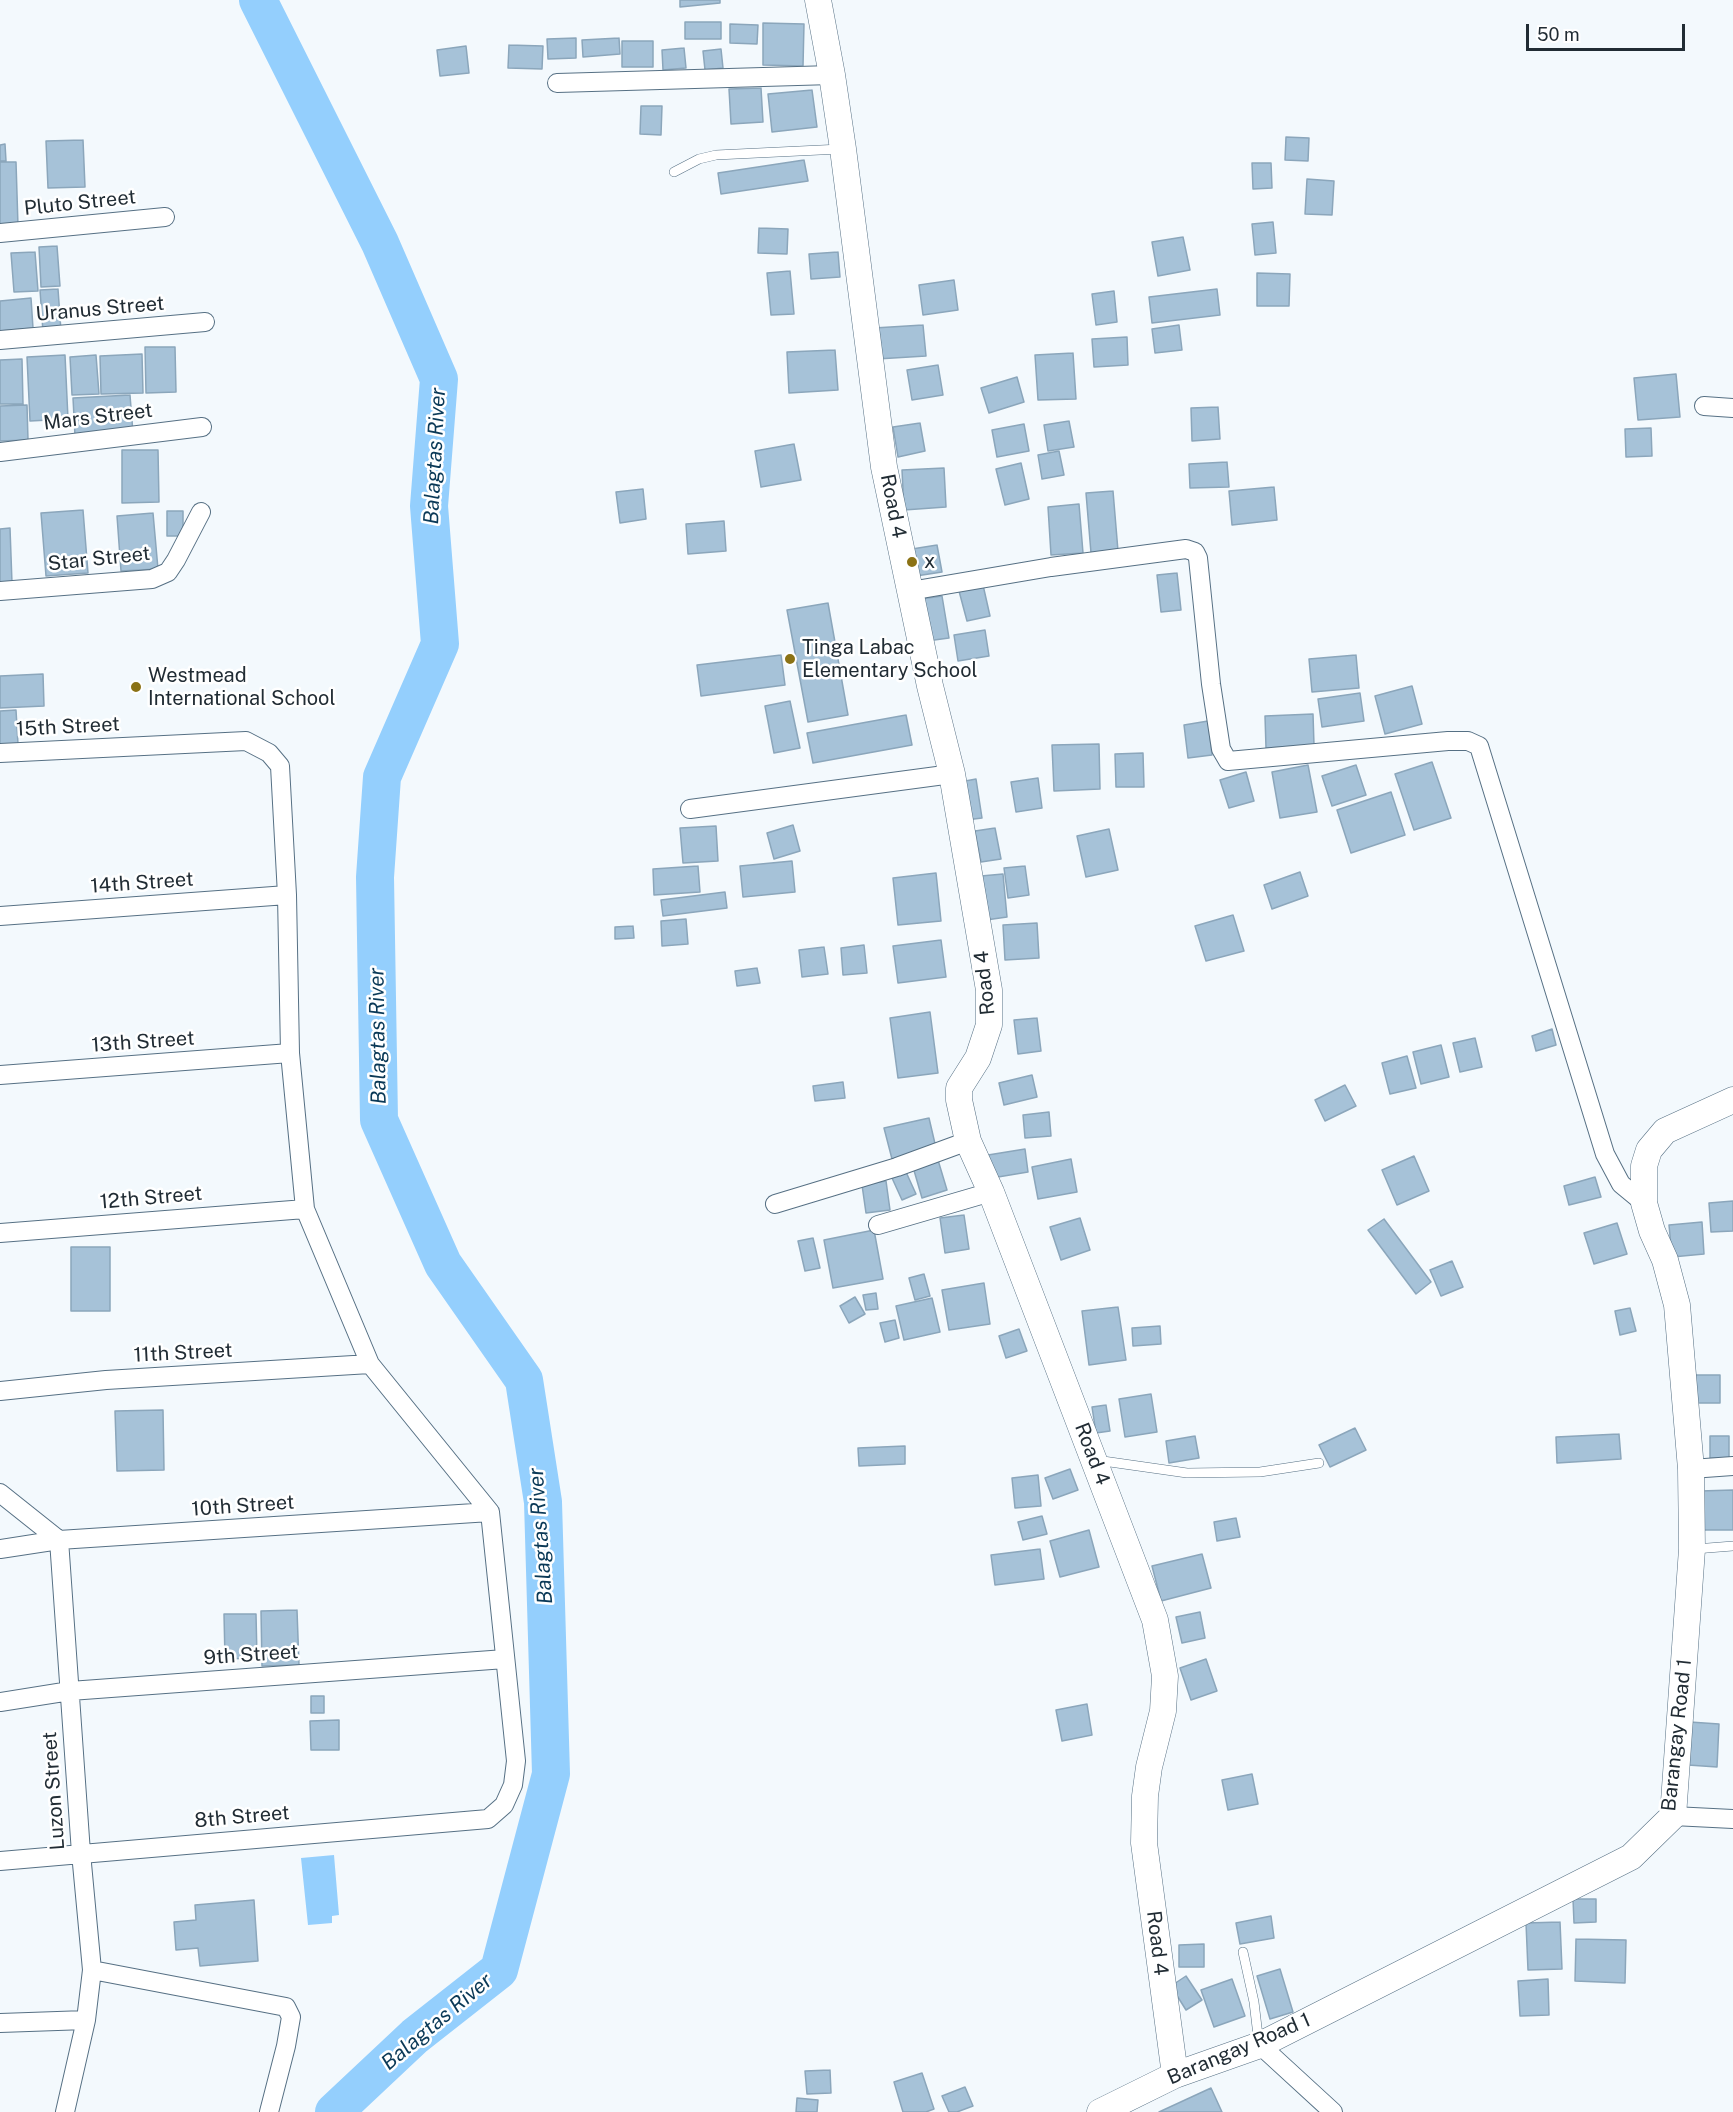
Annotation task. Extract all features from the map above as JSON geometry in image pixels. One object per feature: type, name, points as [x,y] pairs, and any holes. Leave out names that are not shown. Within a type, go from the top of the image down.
[{"type":"street","name":"Road 4","points":[[818,0],[843,149],[884,467],[930,686],[952,774],[989,990],[989,1025],[978,1058],[959,1088],[959,1100],[968,1140],[991,1192],[1155,1620],[1165,1676],[1163,1711],[1149,1767],[1144,1843],[1175,2075]]},
{"type":"street","points":[[557,83],[832,75]]},
{"type":"street","name":"Pluto Street","points":[[0,233],[165,217]]},
{"type":"street","name":"Uranus Street","points":[[0,340],[205,322]]},
{"type":"street","points":[[1704,406],[1733,408]]},
{"type":"street","name":"Mars Street","points":[[0,452],[202,428]]},
{"type":"street","name":"Star Street","points":[[0,591],[152,579],[168,572],[201,512]]},
{"type":"street","points":[[910,591],[1052,567],[1186,549],[1195,552],[1198,558],[1211,684],[1221,749],[1228,761],[1448,741],[1468,741],[1479,746],[1605,1154],[1621,1184],[1644,1203]]},
{"type":"street","name":"15th Street","points":[[0,753],[246,741],[269,753],[280,766],[287,895]]},
{"type":"street","points":[[690,809],[952,774]]},
{"type":"street","points":[[287,895],[290,1053],[305,1209],[370,1364],[490,1512],[506,1659]]},
{"type":"street","name":"14th Street","points":[[0,916],[287,895]]},
{"type":"street","name":"13th Street","points":[[0,1075],[290,1053]]},
{"type":"street","name":"Barangay Road 1","points":[[1100,2112],[1175,2075],[1260,2045],[1631,1857],[1673,1816],[1692,1549],[1691,1469],[1677,1305],[1665,1260],[1652,1231],[1644,1203],[1644,1166],[1649,1150],[1665,1131],[1733,1100]]},
{"type":"street","points":[[775,1204],[897,1167],[968,1140]]},
{"type":"street","points":[[878,1225],[991,1192]]},
{"type":"street","name":"12th Street","points":[[0,1233],[305,1209]]},
{"type":"street","name":"11th Street","points":[[0,1391],[106,1380],[370,1364]]},
{"type":"street","points":[[1691,1469],[1733,1466]]},
{"type":"street","points":[[0,1493],[59,1540]]},
{"type":"street","name":"10th Street","points":[[0,1549],[59,1540],[490,1512]]},
{"type":"street","name":"Luzon Street","points":[[59,1540],[81,1853],[92,1970],[86,2020],[65,2112]]},
{"type":"street","name":"9th Street","points":[[0,1702],[70,1691],[506,1659]]},
{"type":"street","name":"8th Street","points":[[0,1861],[488,1819],[504,1804],[513,1785],[516,1761],[506,1659]]},
{"type":"street","points":[[1673,1816],[1733,1819]]},
{"type":"street","points":[[92,1970],[286,2007],[291,2018],[269,2112]]},
{"type":"street","points":[[0,2023],[86,2020]]},
{"type":"street","points":[[1260,2045],[1333,2112]]},
{"type":"lane","points":[[674,172],[699,159],[716,155],[843,149]]},
{"type":"lane","points":[[1094,1460],[1187,1473],[1260,1472],[1319,1463]]},
{"type":"lane","points":[[1692,1549],[1733,1546]]},
{"type":"lane","points":[[1243,1952],[1254,2002],[1260,2045]]},
{"type":"water","points":[[334,1855],[339,1915],[332,1916],[332,1923],[308,1925],[301,1858]]},
{"type":"building","points":[[680,0],[720,0],[720,3],[680,7]]},
{"type":"building","points":[[685,22],[721,22],[721,39],[685,39]]},
{"type":"building","points":[[763,23],[804,24],[803,66],[763,65]]},
{"type":"building","points":[[730,24],[758,25],[757,44],[730,43]]},
{"type":"building","points":[[576,38],[576,58],[548,59],[547,39]]},
{"type":"building","points":[[619,38],[620,54],[583,57],[582,40]]},
{"type":"building","points":[[622,41],[653,41],[653,67],[622,67]]},
{"type":"building","points":[[509,45],[543,46],[542,69],[508,68]]},
{"type":"building","points":[[466,46],[469,73],[440,76],[437,50]]},
{"type":"building","points":[[684,48],[686,68],[663,70],[662,50]]},
{"type":"building","points":[[721,49],[723,68],[705,70],[703,51]]},
{"type":"building","points":[[761,88],[763,122],[731,124],[729,89]]},
{"type":"building","points":[[812,90],[817,127],[772,132],[768,94]]},
{"type":"building","points":[[641,106],[662,106],[661,135],[640,134]]},
{"type":"building","points":[[1286,137],[1309,138],[1308,161],[1285,160]]},
{"type":"building","points":[[83,140],[85,187],[48,188],[46,141]]},
{"type":"building","points":[[5,144],[6,161],[0,161],[0,145]]},
{"type":"building","points":[[804,160],[808,181],[721,194],[718,173]]},
{"type":"building","points":[[0,162],[16,162],[18,226],[0,226]]},
{"type":"building","points":[[1252,163],[1271,163],[1272,188],[1253,189]]},
{"type":"building","points":[[1307,179],[1334,181],[1332,215],[1305,214]]},
{"type":"building","points":[[1273,222],[1276,253],[1255,255],[1252,224]]},
{"type":"building","points":[[759,228],[788,229],[787,254],[758,253]]},
{"type":"building","points":[[1183,237],[1190,270],[1158,276],[1152,242]]},
{"type":"building","points":[[57,246],[60,286],[41,287],[39,247]]},
{"type":"building","points":[[35,252],[38,291],[14,292],[11,253]]},
{"type":"building","points":[[838,252],[840,277],[811,279],[809,254]]},
{"type":"building","points":[[790,271],[794,314],[771,315],[767,273]]},
{"type":"building","points":[[1257,273],[1290,274],[1289,306],[1257,306]]},
{"type":"building","points":[[954,280],[958,310],[923,315],[919,285]]},
{"type":"building","points":[[58,289],[61,331],[43,332],[40,290]]},
{"type":"building","points":[[1217,289],[1220,315],[1152,323],[1149,297]]},
{"type":"building","points":[[1114,291],[1117,322],[1096,325],[1092,294]]},
{"type":"building","points":[[31,298],[33,328],[0,331],[0,301]]},
{"type":"building","points":[[923,325],[926,356],[877,359],[874,328]]},
{"type":"building","points":[[1179,325],[1182,350],[1155,353],[1152,329]]},
{"type":"building","points":[[1127,337],[1128,365],[1094,367],[1092,339]]},
{"type":"building","points":[[145,347],[175,347],[176,392],[146,393]]},
{"type":"building","points":[[835,350],[838,390],[789,393],[787,352]]},
{"type":"building","points":[[1073,353],[1076,399],[1038,400],[1035,355]]},
{"type":"building","points":[[142,354],[143,393],[101,394],[100,356]]},
{"type":"building","points":[[65,355],[68,419],[30,421],[27,357]]},
{"type":"building","points":[[96,355],[99,394],[72,395],[70,357]]},
{"type":"building","points":[[22,359],[23,404],[0,404],[0,360]]},
{"type":"building","points":[[938,365],[943,395],[912,400],[907,370]]},
{"type":"building","points":[[1676,374],[1680,417],[1638,420],[1634,378]]},
{"type":"building","points":[[1017,377],[1024,402],[989,413],[981,388]]},
{"type":"building","points":[[130,395],[133,433],[75,436],[73,398]]},
{"type":"building","points":[[27,405],[28,440],[0,441],[0,406]]},
{"type":"building","points":[[1218,407],[1220,439],[1192,441],[1191,408]]},
{"type":"building","points":[[1069,421],[1074,447],[1048,451],[1044,425]]},
{"type":"building","points":[[920,423],[925,451],[898,457],[893,427]]},
{"type":"building","points":[[1024,424],[1029,451],[997,457],[992,430]]},
{"type":"building","points":[[1651,428],[1652,456],[1626,457],[1625,429]]},
{"type":"building","points":[[794,444],[801,480],[761,487],[755,451]]},
{"type":"building","points":[[122,450],[158,450],[159,502],[122,503]]},
{"type":"building","points":[[1059,451],[1064,475],[1042,479],[1038,455]]},
{"type":"building","points":[[1227,462],[1229,487],[1190,488],[1189,464]]},
{"type":"building","points":[[1021,463],[1029,499],[1005,505],[996,469]]},
{"type":"building","points":[[944,468],[946,507],[904,510],[902,470]]},
{"type":"building","points":[[1274,487],[1277,520],[1232,525],[1229,491]]},
{"type":"building","points":[[643,489],[646,519],[620,523],[616,492]]},
{"type":"building","points":[[1113,491],[1118,551],[1091,553],[1086,493]]},
{"type":"building","points":[[1079,504],[1083,553],[1051,555],[1048,507]]},
{"type":"building","points":[[83,510],[88,573],[46,576],[41,513]]},
{"type":"building","points":[[167,511],[183,511],[183,536],[167,536]]},
{"type":"building","points":[[153,513],[158,569],[121,571],[117,516]]},
{"type":"building","points":[[724,521],[726,551],[688,554],[686,524]]},
{"type":"building","points":[[10,528],[12,583],[0,584],[0,529]]},
{"type":"building","points":[[937,545],[942,572],[916,576],[912,549]]},
{"type":"building","points":[[1177,573],[1181,610],[1161,612],[1157,575]]},
{"type":"building","points":[[983,585],[990,616],[967,621],[959,591]]},
{"type":"building","points":[[942,596],[949,638],[927,641],[921,599]]},
{"type":"building","points":[[828,603],[848,715],[808,722],[787,610]]},
{"type":"building","points":[[985,630],[989,656],[958,661],[954,635]]},
{"type":"building","points":[[781,655],[785,685],[701,696],[697,665]]},
{"type":"building","points":[[1356,655],[1359,688],[1312,692],[1309,659]]},
{"type":"building","points":[[43,674],[44,706],[0,708],[0,676]]},
{"type":"building","points":[[1412,686],[1422,724],[1385,734],[1375,696]]},
{"type":"building","points":[[1360,693],[1364,721],[1322,727],[1318,699]]},
{"type":"building","points":[[790,701],[800,748],[774,753],[765,706]]},
{"type":"building","points":[[16,710],[18,744],[0,745],[0,711]]},
{"type":"building","points":[[1313,714],[1314,745],[1266,748],[1265,716]]},
{"type":"building","points":[[906,715],[912,745],[813,763],[807,733]]},
{"type":"building","points":[[1208,721],[1212,755],[1188,758],[1184,725]]},
{"type":"building","points":[[1099,744],[1100,789],[1054,791],[1052,745]]},
{"type":"building","points":[[1143,753],[1144,787],[1116,787],[1115,754]]},
{"type":"building","points":[[1432,762],[1451,818],[1414,830],[1395,774]]},
{"type":"building","points":[[1308,765],[1317,812],[1280,818],[1272,772]]},
{"type":"building","points":[[1356,765],[1366,795],[1332,806],[1322,776]]},
{"type":"building","points":[[1246,772],[1254,801],[1229,808],[1220,780]]},
{"type":"building","points":[[1038,778],[1042,808],[1016,812],[1011,782]]},
{"type":"building","points":[[976,779],[982,818],[966,820],[960,782]]},
{"type":"building","points":[[1391,792],[1405,835],[1351,853],[1337,810]]},
{"type":"building","points":[[793,825],[800,851],[774,859],[767,833]]},
{"type":"building","points":[[716,826],[718,861],[683,863],[680,828]]},
{"type":"building","points":[[995,828],[1001,859],[981,862],[975,831]]},
{"type":"building","points":[[1109,829],[1118,870],[1086,877],[1077,836]]},
{"type":"building","points":[[792,861],[795,892],[743,897],[740,866]]},
{"type":"building","points":[[698,866],[700,892],[654,895],[653,869]]},
{"type":"building","points":[[1025,866],[1029,895],[1008,898],[1004,868]]},
{"type":"building","points":[[1300,872],[1308,896],[1272,909],[1264,885]]},
{"type":"building","points":[[936,873],[941,921],[898,925],[893,878]]},
{"type":"building","points":[[1003,874],[1007,917],[986,920],[981,876]]},
{"type":"building","points":[[725,892],[727,908],[663,916],[661,900]]},
{"type":"building","points":[[1233,915],[1244,951],[1206,961],[1195,926]]},
{"type":"building","points":[[686,919],[688,944],[662,946],[661,921]]},
{"type":"building","points":[[1037,923],[1039,958],[1005,960],[1003,925]]},
{"type":"building","points":[[633,926],[634,938],[615,939],[615,927]]},
{"type":"building","points":[[941,940],[946,977],[898,983],[893,946]]},
{"type":"building","points":[[864,945],[867,973],[843,975],[841,948]]},
{"type":"building","points":[[824,947],[828,974],[802,977],[799,950]]},
{"type":"building","points":[[757,968],[760,983],[737,986],[735,971]]},
{"type":"building","points":[[930,1012],[938,1073],[898,1078],[890,1018]]},
{"type":"building","points":[[1037,1018],[1041,1051],[1018,1054],[1014,1020]]},
{"type":"building","points":[[1552,1029],[1556,1045],[1536,1051],[1532,1036]]},
{"type":"building","points":[[1475,1038],[1482,1067],[1460,1072],[1453,1043]]},
{"type":"building","points":[[1441,1045],[1449,1077],[1421,1084],[1413,1052]]},
{"type":"building","points":[[1407,1056],[1416,1088],[1390,1094],[1382,1063]]},
{"type":"building","points":[[1032,1075],[1037,1097],[1004,1105],[999,1083]]},
{"type":"building","points":[[843,1082],[845,1098],[815,1101],[813,1086]]},
{"type":"building","points":[[1345,1085],[1356,1106],[1325,1121],[1315,1100]]},
{"type":"building","points":[[1049,1112],[1051,1136],[1025,1138],[1023,1115]]},
{"type":"building","points":[[929,1118],[936,1148],[892,1159],[884,1128]]},
{"type":"building","points":[[1025,1149],[1028,1172],[992,1178],[988,1155]]},
{"type":"building","points":[[1414,1156],[1429,1191],[1397,1205],[1382,1170]]},
{"type":"building","points":[[1071,1159],[1077,1192],[1038,1199],[1032,1167]]},
{"type":"building","points":[[938,1160],[947,1190],[922,1198],[913,1167]]},
{"type":"building","points":[[906,1172],[916,1194],[902,1200],[892,1178]]},
{"type":"building","points":[[1595,1177],[1601,1197],[1569,1205],[1564,1186]]},
{"type":"building","points":[[886,1181],[890,1210],[866,1213],[862,1185]]},
{"type":"building","points":[[1733,1201],[1733,1231],[1711,1232],[1709,1203]]},
{"type":"building","points":[[964,1215],[969,1249],[945,1253],[940,1218]]},
{"type":"building","points":[[1080,1218],[1090,1250],[1061,1260],[1050,1227]]},
{"type":"building","points":[[1384,1219],[1431,1282],[1416,1294],[1368,1230]]},
{"type":"building","points":[[1702,1222],[1704,1254],[1672,1257],[1669,1225]]},
{"type":"building","points":[[1617,1223],[1627,1254],[1594,1264],[1584,1233]]},
{"type":"building","points":[[874,1230],[883,1279],[833,1288],[824,1240]]},
{"type":"building","points":[[813,1238],[820,1268],[805,1271],[798,1241]]},
{"type":"building","points":[[71,1247],[110,1247],[110,1311],[71,1311]]},
{"type":"building","points":[[1452,1261],[1463,1287],[1441,1296],[1430,1270]]},
{"type":"building","points":[[924,1274],[930,1296],[915,1300],[909,1278]]},
{"type":"building","points":[[984,1283],[990,1324],[949,1330],[942,1290]]},
{"type":"building","points":[[876,1293],[878,1309],[866,1310],[863,1295]]},
{"type":"building","points":[[855,1297],[865,1314],[849,1323],[840,1306]]},
{"type":"building","points":[[932,1298],[940,1332],[904,1340],[896,1306]]},
{"type":"building","points":[[1118,1307],[1126,1360],[1089,1365],[1082,1311]]},
{"type":"building","points":[[1630,1308],[1636,1331],[1620,1335],[1615,1311]]},
{"type":"building","points":[[895,1320],[899,1338],[885,1342],[880,1323]]},
{"type":"building","points":[[1160,1326],[1161,1344],[1133,1346],[1132,1328]]},
{"type":"building","points":[[1019,1329],[1027,1351],[1006,1358],[999,1336]]},
{"type":"building","points":[[1693,1375],[1720,1375],[1720,1403],[1693,1403]]},
{"type":"building","points":[[1151,1394],[1157,1432],[1125,1437],[1119,1399]]},
{"type":"building","points":[[1106,1405],[1110,1431],[1096,1433],[1092,1407]]},
{"type":"building","points":[[163,1410],[164,1470],[117,1471],[115,1411]]},
{"type":"building","points":[[1355,1428],[1366,1450],[1330,1467],[1319,1445]]},
{"type":"building","points":[[1619,1434],[1621,1459],[1557,1463],[1556,1437]]},
{"type":"building","points":[[1195,1436],[1199,1458],[1169,1463],[1166,1441]]},
{"type":"building","points":[[1710,1436],[1729,1436],[1729,1459],[1710,1458]]},
{"type":"building","points":[[905,1446],[905,1464],[859,1466],[858,1448]]},
{"type":"building","points":[[1070,1469],[1078,1490],[1053,1499],[1045,1478]]},
{"type":"building","points":[[1038,1475],[1041,1506],[1015,1508],[1012,1478]]},
{"type":"building","points":[[1733,1490],[1733,1530],[1700,1530],[1700,1491]]},
{"type":"building","points":[[1042,1516],[1047,1534],[1023,1540],[1018,1522]]},
{"type":"building","points":[[1236,1518],[1240,1537],[1217,1541],[1214,1522]]},
{"type":"building","points":[[1089,1530],[1099,1567],[1060,1577],[1050,1541]]},
{"type":"building","points":[[1040,1549],[1044,1579],[995,1585],[991,1555]]},
{"type":"building","points":[[1202,1554],[1211,1588],[1161,1601],[1152,1566]]},
{"type":"building","points":[[297,1610],[299,1665],[262,1666],[261,1611]]},
{"type":"building","points":[[1200,1612],[1205,1638],[1182,1643],[1176,1617]]},
{"type":"building","points":[[224,1614],[256,1614],[257,1658],[225,1659]]},
{"type":"building","points":[[1206,1659],[1217,1691],[1191,1700],[1180,1668]]},
{"type":"building","points":[[311,1696],[324,1696],[324,1713],[311,1713]]},
{"type":"building","points":[[1087,1704],[1092,1735],[1062,1741],[1056,1710]]},
{"type":"building","points":[[339,1720],[339,1750],[311,1750],[310,1721]]},
{"type":"building","points":[[1690,1722],[1719,1724],[1717,1767],[1688,1765]]},
{"type":"building","points":[[1252,1774],[1258,1804],[1228,1810],[1222,1780]]},
{"type":"building","points":[[1573,1899],[1596,1899],[1596,1922],[1574,1923]]},
{"type":"building","points":[[254,1900],[258,1961],[200,1966],[198,1948],[176,1950],[174,1922],[196,1920],[195,1905]]},
{"type":"building","points":[[1271,1916],[1274,1938],[1240,1944],[1236,1923]]},
{"type":"building","points":[[1560,1922],[1562,1969],[1528,1970],[1526,1923]]},
{"type":"building","points":[[1576,1939],[1626,1940],[1625,1983],[1575,1981]]},
{"type":"building","points":[[1204,1944],[1204,1967],[1179,1967],[1179,1945]]},
{"type":"building","points":[[1280,1969],[1293,2012],[1270,2019],[1257,1976]]},
{"type":"building","points":[[1186,1976],[1202,2000],[1186,2010],[1171,1986]]},
{"type":"building","points":[[1232,1979],[1245,2016],[1214,2027],[1201,1990]]},
{"type":"building","points":[[1548,1979],[1549,2015],[1520,2016],[1518,1981]]},
{"type":"building","points":[[830,2070],[831,2093],[807,2094],[805,2071]]},
{"type":"building","points":[[922,2073],[934,2109],[926,2112],[903,2112],[894,2082]]},
{"type":"building","points":[[965,2087],[973,2106],[957,2112],[949,2112],[942,2096]]},
{"type":"building","points":[[1211,2088],[1222,2112],[1159,2112]]},
{"type":"building","points":[[797,2098],[818,2100],[817,2112],[796,2112]]},
{"type":"waterway","name":"Balagtas River","points":[[258,0],[380,243],[439,379],[429,506],[440,644],[382,777],[375,877],[379,1120],[443,1264],[524,1380],[543,1502],[551,1774],[499,1970],[415,2036],[334,2112]]},
{"type":"place","name":"x","points":[[912,562]]},
{"type":"place","name":"Tinga Labac Elementary School","points":[[790,659]]},
{"type":"place","name":"Westmead International School","points":[[136,687]]}]
